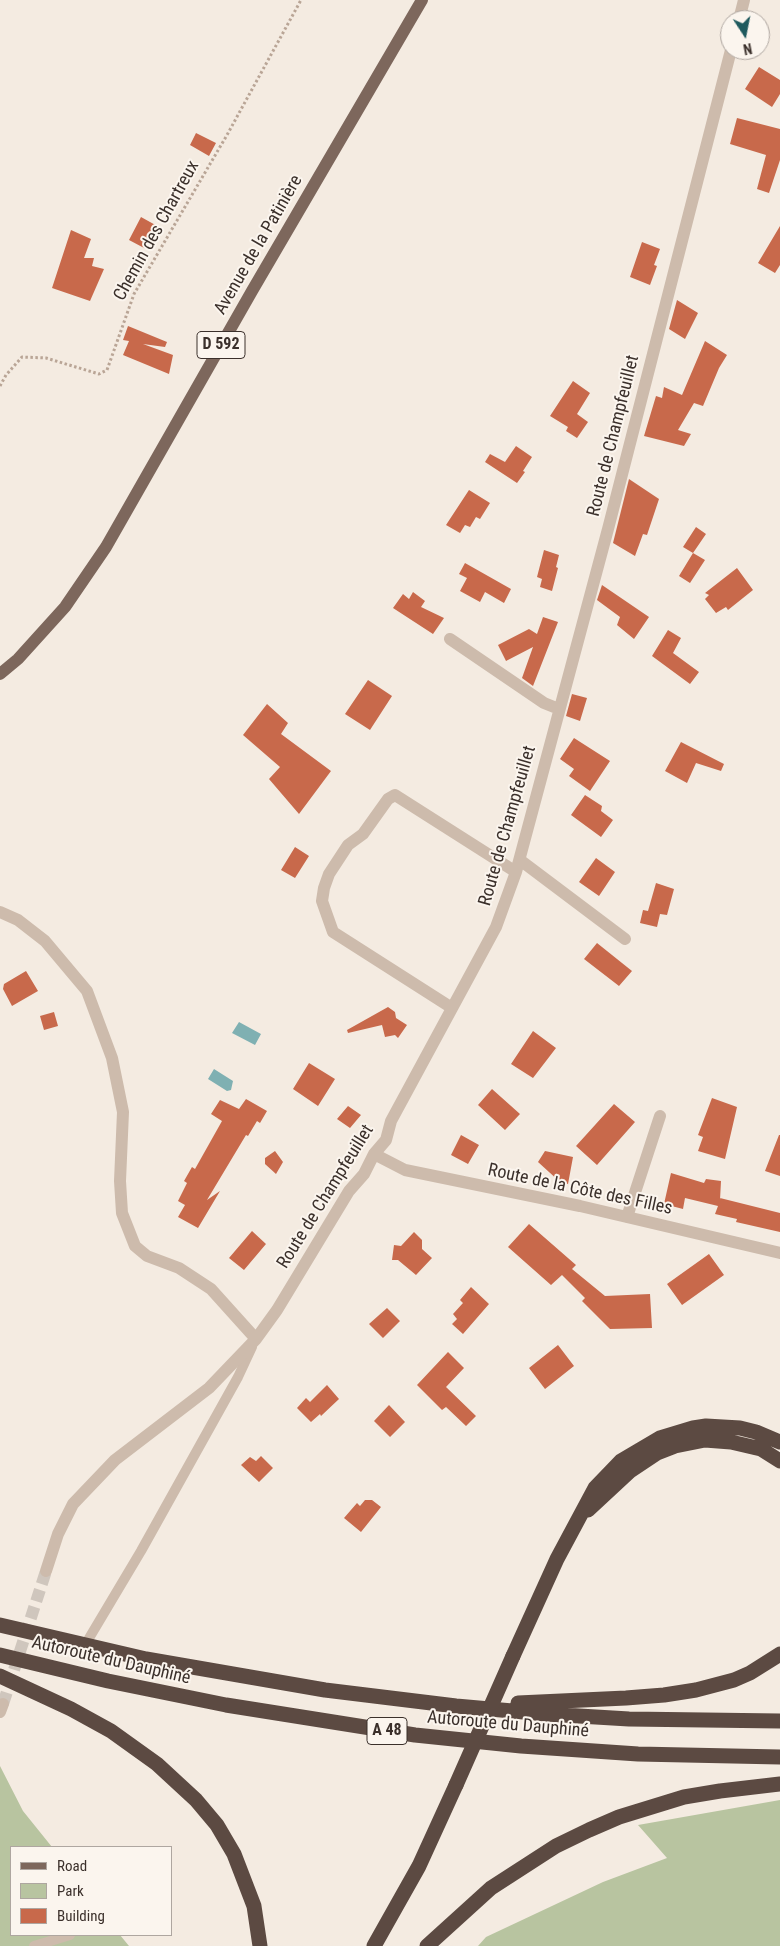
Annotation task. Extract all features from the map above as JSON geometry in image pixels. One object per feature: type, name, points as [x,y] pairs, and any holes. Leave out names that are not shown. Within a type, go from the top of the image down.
[{"type":"highway","points":[[374,1946],[419,1866],[557,1559],[595,1488],[611,1470],[632,1453],[660,1438],[693,1428],[724,1426],[756,1432],[780,1442]]},
{"type":"highway","points":[[580,1518],[630,1471],[650,1457],[675,1446],[705,1440],[731,1442],[761,1449],[780,1461]]},
{"type":"highway","name":"Autoroute du Dauphiné","points":[[0,1625],[146,1659],[325,1690],[456,1706],[629,1719],[780,1721]]},
{"type":"highway","name":"Autoroute du Dauphiné","points":[[0,1654],[108,1681],[226,1706],[415,1736],[520,1746],[638,1754],[780,1757]]},
{"type":"highway","points":[[456,1706],[664,1696],[734,1680],[780,1654]]},
{"type":"highway","points":[[0,1676],[71,1709],[111,1731],[157,1764],[196,1800],[216,1825],[234,1854],[254,1906],[260,1946]]},
{"type":"highway","points":[[427,1946],[491,1888],[556,1846],[589,1830],[620,1817],[684,1797],[780,1784]]},
{"type":"main road","name":"Avenue de la Patinière","points":[[0,674],[18,659],[66,607],[106,547],[252,291],[422,0]]},
{"type":"street","name":"Route de Champfeuillet","points":[[46,1571],[58,1534],[73,1504],[115,1460],[209,1388],[256,1339],[291,1289],[349,1191],[364,1174],[374,1154],[386,1140],[391,1121],[496,927],[518,866],[608,529],[728,60]]},
{"type":"street","points":[[450,638],[544,703],[559,709]]},
{"type":"street","points":[[452,1008],[333,932],[322,901],[329,874],[348,845],[363,834],[388,799],[395,795],[518,866],[624,939]]},
{"type":"street","points":[[0,912],[18,920],[45,941],[87,992],[112,1058],[123,1112],[120,1181],[122,1212],[135,1246],[147,1256],[179,1268],[211,1289],[256,1339]]},
{"type":"street","points":[[626,1217],[660,1116]]},
{"type":"street","name":"Route de la Côte des Filles","points":[[374,1154],[405,1170],[626,1217],[780,1253]]},
{"type":"lane","points":[[85,1645],[141,1551],[238,1377],[256,1339]]},
{"type":"lane","points":[[34,1946],[67,1936]]},
{"type":"path","name":"Chemin des Chartreux","points":[[0,386],[6,375],[22,357],[46,358],[99,374],[107,370],[134,294],[227,134],[301,0]]},
{"type":"green space","points":[[0,1766],[23,1811],[51,1846],[10,1846],[10,1936],[121,1936],[129,1946],[0,1946]]},
{"type":"green space","points":[[780,1800],[780,1946],[478,1946],[486,1937],[603,1882],[667,1858],[638,1825]]},
{"type":"water","points":[[239,1022],[261,1034],[255,1045],[232,1033]]},
{"type":"water","points":[[214,1069],[233,1081],[231,1090],[227,1091],[208,1079]]},
{"type":"building","points":[[759,67],[780,80],[780,94],[772,107],[745,89]]},
{"type":"building","points":[[737,118],[780,129],[780,160],[769,193],[757,189],[766,155],[730,144]]},
{"type":"building","points":[[196,133],[216,143],[209,156],[190,145]]},
{"type":"building","points":[[141,217],[159,227],[146,249],[129,240]]},
{"type":"building","points":[[780,226],[780,265],[775,273],[758,263]]},
{"type":"building","points":[[71,230],[91,239],[84,258],[94,258],[92,266],[104,269],[90,301],[52,288]]},
{"type":"building","points":[[642,242],[660,249],[654,265],[657,266],[650,285],[630,277]]},
{"type":"building","points":[[677,300],[698,313],[685,339],[669,329]]},
{"type":"building","points":[[128,326],[167,342],[165,347],[143,344],[173,355],[169,374],[123,355],[129,341],[123,340]]},
{"type":"building","points":[[705,341],[727,355],[719,368],[703,406],[694,403],[678,430],[691,434],[684,446],[644,436],[656,396],[662,398],[664,387],[682,395]]},
{"type":"building","points":[[573,381],[590,393],[577,414],[588,422],[577,438],[566,431],[568,427],[550,416]]},
{"type":"building","points":[[516,446],[532,457],[517,483],[485,462],[490,454],[505,462]]},
{"type":"building","points":[[629,479],[659,499],[647,535],[643,534],[635,556],[613,543]]},
{"type":"building","points":[[469,490],[490,503],[480,519],[476,517],[470,527],[465,525],[460,533],[446,525]]},
{"type":"building","points":[[696,527],[706,534],[693,553],[683,547]]},
{"type":"building","points":[[544,550],[559,555],[552,591],[540,587],[542,579],[537,577]]},
{"type":"building","points":[[693,553],[705,560],[690,583],[679,576]]},
{"type":"building","points":[[465,563],[511,589],[504,603],[485,592],[480,602],[460,591],[467,578],[459,574]]},
{"type":"building","points":[[737,568],[753,590],[728,610],[726,607],[716,613],[705,599],[709,595],[705,593]]},
{"type":"building","points":[[602,585],[649,617],[634,639],[617,625],[620,617],[597,600]]},
{"type":"building","points":[[413,592],[425,601],[421,607],[444,618],[433,634],[393,608],[403,594],[409,599]]},
{"type":"building","points":[[543,617],[558,622],[533,686],[522,678],[533,647],[506,661],[498,645],[529,629],[537,634]]},
{"type":"building","points":[[668,630],[681,638],[673,653],[699,672],[690,684],[652,656]]},
{"type":"building","points":[[368,680],[392,696],[370,730],[345,714]]},
{"type":"building","points":[[572,694],[587,698],[580,721],[566,716]]},
{"type":"building","points":[[267,704],[288,723],[281,734],[331,771],[299,814],[269,779],[280,767],[243,735]]},
{"type":"building","points":[[574,738],[610,761],[590,791],[569,776],[574,769],[560,759]]},
{"type":"building","points":[[681,742],[724,764],[721,771],[696,763],[687,783],[665,771]]},
{"type":"building","points":[[585,795],[602,806],[601,811],[613,820],[601,837],[571,815]]},
{"type":"building","points":[[295,847],[309,856],[295,878],[281,870]]},
{"type":"building","points":[[596,858],[615,872],[599,896],[579,882]]},
{"type":"building","points":[[656,883],[674,889],[667,915],[660,914],[657,927],[640,923],[643,910],[648,911]]},
{"type":"building","points":[[597,943],[632,971],[619,986],[584,959]]},
{"type":"building","points":[[26,971],[38,991],[12,1006],[3,989],[4,984]]},
{"type":"building","points":[[388,1007],[395,1012],[396,1018],[407,1025],[398,1038],[395,1035],[385,1037],[382,1025],[348,1033],[347,1030]]},
{"type":"building","points":[[54,1012],[58,1026],[44,1030],[40,1016]]},
{"type":"building","points":[[533,1031],[556,1048],[533,1078],[511,1064]]},
{"type":"building","points":[[309,1063],[335,1079],[318,1106],[293,1089]]},
{"type":"building","points":[[492,1089],[520,1114],[505,1130],[478,1105]]},
{"type":"building","points":[[712,1098],[737,1107],[725,1159],[698,1151],[703,1137],[698,1135]]},
{"type":"building","points":[[246,1099],[267,1111],[260,1123],[257,1121],[248,1136],[246,1135],[207,1200],[220,1191],[198,1228],[178,1217],[185,1205],[178,1201],[187,1183],[184,1181],[192,1167],[195,1169],[222,1121],[211,1114],[220,1100],[239,1109]]},
{"type":"building","points":[[614,1104],[635,1122],[597,1165],[576,1146]]},
{"type":"building","points":[[348,1106],[361,1115],[350,1128],[337,1119]]},
{"type":"building","points":[[461,1135],[479,1145],[468,1164],[451,1155]]},
{"type":"building","points":[[780,1135],[780,1176],[765,1171]]},
{"type":"building","points":[[275,1151],[283,1162],[276,1174],[265,1164],[265,1158]]},
{"type":"building","points":[[545,1151],[573,1157],[568,1184],[560,1182],[538,1162]]},
{"type":"building","points":[[671,1173],[704,1183],[706,1179],[721,1181],[720,1198],[780,1213],[780,1232],[736,1222],[737,1219],[715,1214],[718,1206],[685,1198],[683,1209],[664,1204]]},
{"type":"building","points":[[529,1224],[576,1265],[572,1269],[605,1296],[650,1294],[652,1328],[610,1329],[582,1301],[585,1298],[562,1275],[551,1285],[508,1247]]},
{"type":"building","points":[[252,1231],[266,1244],[244,1270],[229,1258]]},
{"type":"building","points":[[414,1232],[422,1240],[422,1249],[432,1258],[416,1275],[398,1260],[392,1260],[394,1245],[401,1246]]},
{"type":"building","points":[[709,1254],[724,1275],[682,1305],[667,1284]]},
{"type":"building","points":[[471,1287],[489,1304],[463,1334],[452,1324],[457,1319],[453,1314],[463,1303],[460,1300]]},
{"type":"building","points":[[387,1308],[400,1321],[383,1338],[369,1324]]},
{"type":"building","points":[[558,1345],[574,1366],[545,1389],[529,1368]]},
{"type":"building","points":[[448,1352],[464,1368],[446,1387],[476,1416],[466,1426],[446,1407],[442,1410],[417,1385]]},
{"type":"building","points":[[327,1385],[339,1399],[321,1416],[320,1414],[311,1422],[297,1408],[306,1398],[310,1402]]},
{"type":"building","points":[[389,1405],[405,1422],[390,1437],[374,1421]]},
{"type":"building","points":[[261,1456],[273,1468],[259,1482],[241,1465],[250,1457],[256,1461]]},
{"type":"building","points":[[365,1500],[372,1500],[381,1507],[361,1532],[344,1518],[357,1503],[360,1506]]},
{"type":"tunnel","points":[[3,1704],[46,1571]]}]
